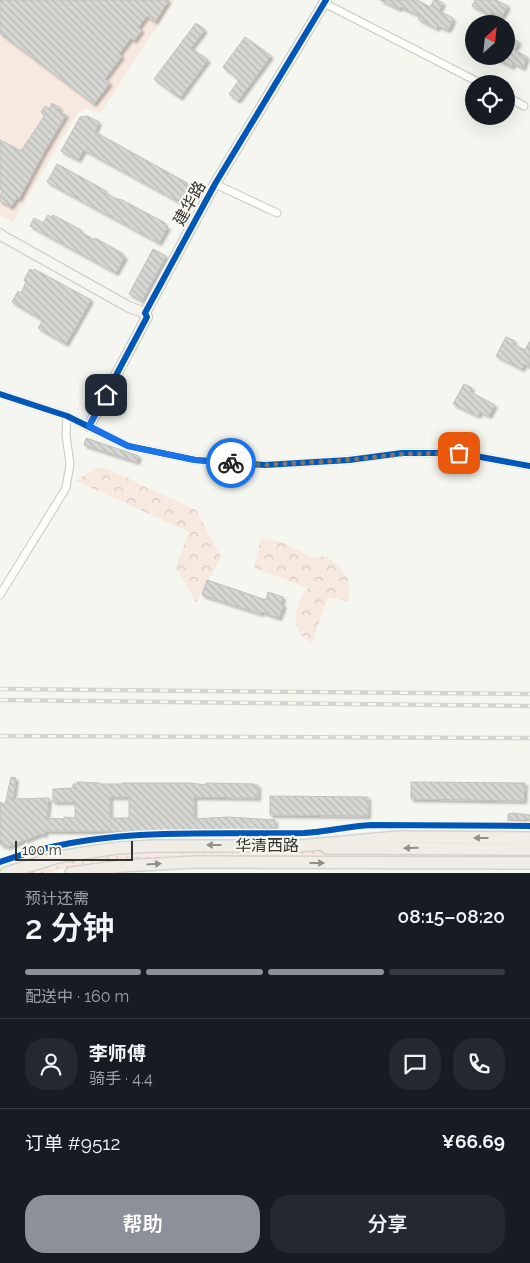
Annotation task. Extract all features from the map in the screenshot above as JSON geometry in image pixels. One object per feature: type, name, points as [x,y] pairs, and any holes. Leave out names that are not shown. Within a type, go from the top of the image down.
[{"type":"main road","name":"华清西路","points":[[6,873],[58,857],[117,848],[183,845],[299,846],[346,840],[398,837],[530,838]]},
{"type":"main road","points":[[299,846],[339,849],[530,848]]},
{"type":"main road","name":"华清西路","points":[[71,873],[123,866],[195,862],[530,863]]},
{"type":"street","points":[[325,2],[465,75]]},
{"type":"street","name":"建华路","points":[[89,426],[147,317],[145,312],[215,184],[325,2]]},
{"type":"street","points":[[515,101],[524,106]]},
{"type":"street","points":[[215,184],[277,213]]},
{"type":"street","points":[[0,234],[129,307],[145,312]]},
{"type":"street","points":[[0,394],[67,416],[128,446],[195,460],[265,465],[349,460],[402,454],[459,453],[530,466]]},
{"type":"street","points":[[0,595],[66,488],[70,464],[66,435],[67,416]]},
{"type":"green space","points":[[0,0],[174,0],[100,114],[86,108],[77,114],[13,222],[0,215]]},
{"type":"green space","points":[[94,468],[106,468],[196,510],[221,557],[196,603],[176,567],[189,532],[76,481]]},
{"type":"green space","points":[[261,538],[282,542],[314,558],[326,556],[345,574],[349,585],[349,601],[328,598],[312,643],[300,632],[296,617],[299,602],[308,588],[254,568]]},
{"type":"green space","points":[[166,852],[530,852],[530,857],[166,857],[88,863],[47,873],[28,873],[96,857]]},
{"type":"building","points":[[0,0],[169,0],[155,22],[147,16],[138,28],[142,30],[134,41],[131,38],[119,54],[122,56],[105,79],[110,83],[94,104],[0,33]]},
{"type":"building","points":[[380,0],[417,0],[430,7],[434,0],[437,0],[443,3],[439,11],[453,18],[452,23],[448,30],[438,26],[437,29],[418,19],[420,16]]},
{"type":"building","points":[[475,0],[496,0],[508,6],[503,15],[492,12],[490,15],[472,6]]},
{"type":"building","points":[[196,23],[205,30],[191,48],[208,60],[180,98],[154,79]]},
{"type":"building","points":[[245,37],[271,56],[238,101],[229,94],[239,80],[223,67]]},
{"type":"building","points":[[515,40],[519,42],[515,48]]},
{"type":"building","points":[[515,51],[527,57],[523,68],[515,64]]},
{"type":"building","points":[[52,103],[60,108],[58,111],[66,115],[19,199],[17,198],[11,207],[0,201],[3,190],[0,189],[0,140],[21,151],[45,115],[41,112],[45,106],[49,109]]},
{"type":"building","points":[[87,116],[99,122],[95,132],[187,183],[186,185],[190,187],[181,203],[84,150],[78,160],[61,151],[80,117]]},
{"type":"building","points":[[57,164],[106,191],[105,193],[165,223],[164,225],[168,227],[159,243],[47,182]]},
{"type":"building","points":[[48,215],[52,217],[53,215],[81,230],[80,232],[94,240],[95,238],[122,253],[125,257],[116,273],[30,226],[34,218],[43,223]]},
{"type":"building","points":[[153,249],[166,256],[142,301],[129,294]]},
{"type":"building","points":[[30,269],[33,271],[34,269],[91,300],[66,344],[38,328],[43,320],[12,302],[18,291],[21,293],[26,282],[24,280]]},
{"type":"building","points":[[506,337],[515,341],[513,344],[525,350],[530,341],[530,367],[524,364],[522,369],[496,356]]},
{"type":"building","points":[[464,384],[472,388],[470,392],[495,405],[489,416],[480,412],[478,416],[453,404]]},
{"type":"building","points":[[86,438],[139,456],[137,462],[84,445]]},
{"type":"building","points":[[207,580],[266,600],[268,592],[283,597],[281,604],[284,605],[279,618],[202,595]]},
{"type":"building","points":[[11,777],[16,778],[13,799],[49,798],[47,818],[64,819],[64,817],[75,818],[75,802],[53,802],[53,789],[73,788],[73,784],[77,784],[77,782],[100,784],[254,784],[258,785],[258,798],[194,797],[194,819],[228,817],[275,820],[275,829],[262,828],[262,832],[46,831],[44,835],[41,834],[8,847],[0,844],[0,802],[5,805]],"holes":[[[110,797],[129,797],[129,818],[110,818]]]},
{"type":"building","points":[[411,782],[525,783],[524,801],[411,799]]},
{"type":"building","points":[[270,796],[368,797],[368,816],[270,815]]},
{"type":"building","points":[[508,814],[530,815],[530,820],[508,821]]},
{"type":"railway","points":[[0,689],[530,694]]},
{"type":"railway","points":[[0,700],[530,706]]},
{"type":"railway","points":[[0,736],[530,738]]},
{"type":"cycle path","points":[[89,426],[147,317],[145,313],[215,184],[326,0]]},
{"type":"cycle path","points":[[0,394],[67,416],[128,446],[195,460],[265,465],[349,460],[402,453],[459,453],[530,466]]},
{"type":"cycle path","points":[[0,862],[38,850],[75,842],[150,834],[304,833],[371,825],[530,826]]},
{"type":"way so far","points":[[231,463],[265,465],[349,460],[402,454],[459,453]]},
{"type":"route","points":[[106,395],[89,426],[128,446],[195,460],[231,463]]}]
